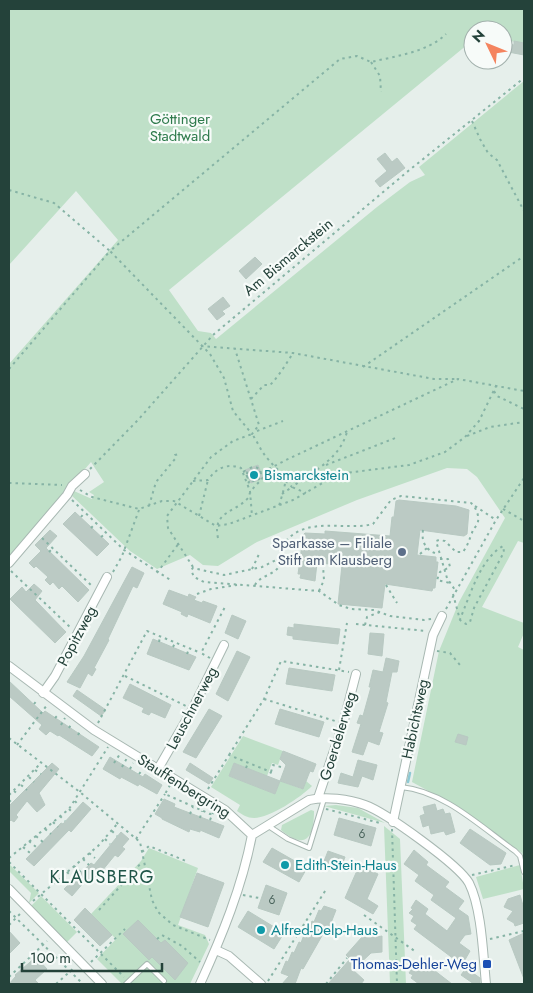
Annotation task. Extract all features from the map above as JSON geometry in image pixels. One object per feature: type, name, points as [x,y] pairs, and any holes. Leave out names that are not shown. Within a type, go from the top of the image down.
[{"type":"street","points":[[9,562],[67,495],[72,486],[85,474]]},
{"type":"street","name":"Popitzweg","points":[[43,693],[78,635],[107,577]]},
{"type":"street","name":"Habichtsweg","points":[[393,825],[430,649],[434,632],[442,616]]},
{"type":"street","name":"Leuschnerweg","points":[[158,769],[192,710],[224,645]]},
{"type":"street","name":"Stauffenbergring","points":[[9,666],[43,693],[112,741],[225,810],[252,835]]},
{"type":"street","name":"Goerdelerweg","points":[[321,798],[344,724],[356,674]]},
{"type":"street","name":"Goerdelerweg","points":[[252,835],[309,800],[321,798],[365,805],[445,859],[465,877]]},
{"type":"street","points":[[200,984],[217,946],[236,893],[248,858],[252,835]]},
{"type":"street","points":[[465,877],[475,904],[486,984]]},
{"type":"street","points":[[9,889],[102,984]]},
{"type":"street","points":[[217,946],[263,984]]},
{"type":"lane","points":[[401,787],[419,790],[448,804],[515,851],[524,872]]},
{"type":"lane","name":"Goerdelerweg","points":[[267,825],[288,839],[309,848],[322,808],[321,798]]},
{"type":"lane","points":[[127,983],[147,964],[164,981]]},
{"type":"path","points":[[371,62],[425,47],[438,42],[446,34]]},
{"type":"path","points":[[9,369],[110,251],[340,59],[357,56],[371,62],[380,76],[381,92]]},
{"type":"path","name":"Am Bismarckstein","points":[[85,474],[138,420],[201,346],[407,172],[524,78]]},
{"type":"path","points":[[472,120],[488,153],[497,160],[524,211]]},
{"type":"path","points":[[9,190],[54,203],[110,251],[210,354],[224,378],[233,411],[252,434],[266,458],[282,472],[286,481],[292,486],[308,493]]},
{"type":"path","points":[[364,367],[524,256]]},
{"type":"path","points":[[201,346],[292,353],[434,379],[458,379],[524,391]]},
{"type":"path","points":[[235,349],[259,425],[256,431]]},
{"type":"path","points":[[251,399],[264,385],[270,385],[280,375],[281,369],[292,353]]},
{"type":"path","points":[[248,477],[276,466],[458,379]]},
{"type":"path","points":[[9,483],[72,486],[92,497],[139,509],[162,501],[178,502],[216,526],[279,506],[308,493],[338,474],[409,465],[444,452],[464,437],[479,421],[496,386]]},
{"type":"path","points":[[494,391],[503,399],[524,409]]},
{"type":"path","points":[[283,421],[256,431],[218,451],[199,470],[167,516],[168,528],[193,568],[191,573],[194,577],[204,582],[319,591],[339,605],[352,609],[424,620],[442,616],[496,520],[524,478]]},
{"type":"path","points":[[464,437],[490,427],[524,422]]},
{"type":"path","points":[[282,494],[324,465],[337,452],[347,432]]},
{"type":"path","points":[[324,465],[398,437]]},
{"type":"path","points":[[149,506],[156,482],[175,459],[175,454],[179,454]]},
{"type":"path","points":[[199,516],[208,480],[212,472],[226,466],[241,468],[250,491],[252,516]]},
{"type":"path","points":[[243,472],[245,471],[248,477],[251,482],[262,477],[260,472],[257,466],[246,471],[248,477],[250,483],[248,484]]},
{"type":"path","points":[[252,469],[256,480]]},
{"type":"path","points":[[216,526],[230,510],[248,498],[250,491],[264,479],[267,470]]},
{"type":"path","points":[[192,481],[208,480]]},
{"type":"path","points":[[279,506],[286,481]]},
{"type":"path","points":[[67,495],[124,550],[172,581]]},
{"type":"path","points":[[255,585],[258,580],[278,570],[280,565],[278,559],[284,542],[293,535],[317,527],[373,524],[386,506],[396,497],[441,499],[471,503],[496,520]]},
{"type":"path","points":[[455,590],[450,583],[436,546],[439,540],[445,541],[456,552],[463,552],[467,547],[472,530],[477,525],[478,519],[474,506]]},
{"type":"path","points":[[116,569],[139,509]]},
{"type":"path","points":[[503,509],[524,521]]},
{"type":"path","points":[[81,517],[85,512]]},
{"type":"path","points":[[91,528],[96,523]]},
{"type":"path","points":[[216,526],[218,538]]},
{"type":"path","points":[[423,530],[422,540],[427,548],[438,554]]},
{"type":"path","points":[[36,531],[100,594]]},
{"type":"path","points":[[102,537],[106,533]]},
{"type":"path","points":[[157,573],[179,543]]},
{"type":"path","points":[[453,594],[460,619],[465,624],[470,622],[474,608],[504,552],[503,546],[487,562],[460,619]]},
{"type":"path","points":[[49,552],[53,548]]},
{"type":"path","points":[[420,554],[427,548]]},
{"type":"path","points":[[252,569],[260,552]]},
{"type":"path","points":[[440,559],[444,558],[450,562],[450,567],[438,574],[437,580],[450,583]]},
{"type":"path","points":[[60,562],[64,559]]},
{"type":"path","points":[[193,568],[224,575],[262,567],[278,559]]},
{"type":"path","points":[[319,591],[324,580],[323,566]]},
{"type":"path","points":[[9,568],[78,635]]},
{"type":"path","points":[[71,572],[74,569]]},
{"type":"path","points":[[83,584],[86,580]]},
{"type":"path","points":[[197,594],[239,584]]},
{"type":"path","points":[[386,585],[397,602]]},
{"type":"path","points":[[27,593],[30,589]]},
{"type":"path","points":[[38,603],[41,600]]},
{"type":"path","points":[[201,653],[226,605]]},
{"type":"path","points":[[48,614],[52,610]]},
{"type":"path","points":[[365,625],[366,617],[380,612]]},
{"type":"path","points":[[59,624],[63,621]]},
{"type":"path","points":[[209,787],[264,699],[281,661],[339,670],[347,623]]},
{"type":"path","points":[[356,624],[434,632]]},
{"type":"path","points":[[103,717],[147,631],[217,660]]},
{"type":"path","points":[[158,642],[160,637]]},
{"type":"path","points":[[173,647],[175,643]]},
{"type":"path","points":[[187,654],[189,649]]},
{"type":"path","points":[[430,649],[450,653],[460,665]]},
{"type":"path","points":[[296,669],[297,664]]},
{"type":"path","points":[[310,671],[311,666]]},
{"type":"path","points":[[326,674],[327,669]]},
{"type":"path","points":[[125,676],[192,710]]},
{"type":"path","points":[[136,687],[138,683]]},
{"type":"path","points":[[150,694],[152,690]]},
{"type":"path","points":[[162,700],[164,696]]},
{"type":"path","points":[[264,699],[336,721]]},
{"type":"path","points":[[17,745],[46,706]]},
{"type":"path","points":[[286,711],[287,706]]},
{"type":"path","points":[[302,716],[304,711]]},
{"type":"path","points":[[316,720],[318,716]]},
{"type":"path","points":[[9,738],[81,792],[140,842],[152,900],[164,919],[217,946]]},
{"type":"path","points":[[112,741],[81,792],[68,809],[9,860],[101,953],[127,983]]},
{"type":"path","points":[[229,755],[270,772]]},
{"type":"path","points":[[9,795],[42,762]]},
{"type":"path","points":[[246,768],[248,763]]},
{"type":"path","points":[[269,776],[273,765],[281,767]]},
{"type":"path","points":[[35,770],[40,774]]},
{"type":"path","points":[[29,777],[34,782]]},
{"type":"path","points":[[136,839],[174,779]]},
{"type":"path","points":[[21,785],[27,790]]},
{"type":"path","points":[[14,791],[19,795]]},
{"type":"path","points":[[165,794],[202,811],[216,812],[222,816]]},
{"type":"path","points":[[9,800],[12,803]]},
{"type":"path","points":[[74,801],[79,806]]},
{"type":"path","points":[[190,814],[193,807]]},
{"type":"path","points":[[322,808],[393,825],[397,984]]},
{"type":"path","points":[[68,809],[73,813]]},
{"type":"path","points":[[200,818],[202,811]]},
{"type":"path","points":[[210,820],[213,813]]},
{"type":"path","points":[[60,816],[65,822]]},
{"type":"path","points":[[53,822],[58,826]]},
{"type":"path","points":[[27,907],[98,846],[118,823]]},
{"type":"path","points":[[45,829],[51,834]]},
{"type":"path","points":[[112,831],[118,836]]},
{"type":"path","points":[[36,836],[44,843]]},
{"type":"path","points":[[105,839],[110,844]]},
{"type":"path","points":[[29,841],[36,847]]},
{"type":"path","points":[[98,846],[102,850]]},
{"type":"path","points":[[142,852],[149,846],[186,861]]},
{"type":"path","points":[[23,847],[30,853]]},
{"type":"path","points":[[89,854],[94,858]]},
{"type":"path","points":[[82,859],[89,865]]},
{"type":"path","points":[[98,910],[143,862]]},
{"type":"path","points":[[465,877],[522,864]]},
{"type":"path","points":[[74,866],[82,873]]},
{"type":"path","points":[[67,872],[74,878]]},
{"type":"path","points":[[61,877],[68,884]]},
{"type":"path","points":[[263,984],[326,888]]},
{"type":"path","points":[[236,893],[259,898]]},
{"type":"path","points":[[9,911],[82,984]]},
{"type":"path","points":[[364,915],[416,952]]},
{"type":"path","points":[[9,925],[16,918]]},
{"type":"path","points":[[87,966],[125,929]]},
{"type":"path","points":[[487,940],[524,931]]},
{"type":"path","points":[[158,939],[162,935],[182,946],[207,969]]},
{"type":"path","points":[[9,977],[43,945]]},
{"type":"path","points":[[326,984],[347,958]]},
{"type":"path","points":[[26,961],[29,964]]},
{"type":"path","points":[[56,984],[80,961]]},
{"type":"green space","name":"Göttinger Stadtwald","points":[[9,9],[524,9],[524,43],[513,41],[513,20],[463,20],[463,48],[169,290],[198,331],[211,333],[216,339],[377,207],[410,182],[425,175],[419,167],[524,81],[524,543],[518,541],[482,607],[524,623],[524,633],[518,647],[524,650],[524,858],[522,853],[482,825],[441,798],[412,782],[439,651],[459,602],[505,518],[477,477],[467,469],[447,468],[357,500],[257,542],[218,566],[203,565],[190,555],[157,569],[130,551],[71,495],[74,491],[92,499],[94,495],[89,492],[104,482],[91,462],[9,558],[9,364],[118,240],[76,191],[9,265]]},
{"type":"green space","points":[[243,736],[283,751],[278,765],[272,763],[267,776],[234,763],[229,776],[275,794],[280,781],[302,789],[306,781],[312,786],[301,796],[268,815],[252,818],[237,811],[240,805],[211,787]]},
{"type":"green space","points":[[336,805],[358,808],[385,823],[324,806]]},
{"type":"green space","points":[[311,810],[314,811],[314,821],[310,835],[306,838],[302,840],[296,839],[281,830],[282,825]]},
{"type":"green space","points":[[384,826],[400,839],[406,984],[390,984]]},
{"type":"green space","points":[[149,848],[198,868],[178,925],[205,935],[209,944],[190,984],[122,984],[97,959],[116,939],[91,914],[141,861]]},
{"type":"green space","points":[[9,864],[39,893],[29,903],[31,893],[9,871]]},
{"type":"green space","points":[[520,865],[524,889],[483,899],[476,877]]},
{"type":"green space","points":[[41,896],[77,932],[67,942],[31,906]]},
{"type":"building","points":[[514,41],[524,43],[524,55],[513,53]]},
{"type":"building","points":[[385,153],[392,162],[397,158],[405,168],[380,187],[375,181],[387,171],[377,159]]},
{"type":"building","points":[[255,257],[262,264],[246,279],[239,271]]},
{"type":"building","points":[[223,297],[230,306],[222,311],[225,314],[217,320],[208,309]]},
{"type":"building","name":"Bismarckstein","points":[[258,465],[263,478],[251,483],[245,470]]},
{"type":"building","points":[[396,501],[456,506],[469,510],[467,534],[464,536],[420,530],[417,555],[436,557],[436,562],[438,562],[435,588],[432,591],[385,584],[382,608],[338,604],[342,565],[317,563],[315,581],[300,578],[301,574],[298,574],[303,535],[305,533],[325,534],[325,531],[390,536]]},
{"type":"building","points":[[75,512],[109,544],[97,556],[63,524]]},
{"type":"building","points":[[50,530],[57,536],[46,548],[89,590],[78,602],[62,586],[59,589],[53,582],[50,585],[45,580],[48,577],[36,566],[34,568],[29,563],[41,551],[35,545]]},
{"type":"building","points":[[132,567],[144,573],[137,588],[133,586],[109,640],[94,668],[96,669],[92,676],[88,673],[80,688],[67,682],[84,656]]},
{"type":"building","points":[[34,584],[42,591],[35,600],[66,632],[55,643],[10,599],[22,587],[26,592]]},
{"type":"building","points":[[169,590],[188,597],[189,594],[196,597],[194,600],[217,606],[210,623],[188,614],[187,617],[181,614],[182,612],[163,604]]},
{"type":"building","points":[[232,615],[246,621],[238,639],[225,633]]},
{"type":"building","points":[[294,624],[340,629],[338,644],[293,639],[293,636],[287,635],[288,627],[294,628]]},
{"type":"building","points":[[370,633],[384,634],[382,656],[368,654]]},
{"type":"building","points":[[153,639],[196,657],[189,670],[147,654]]},
{"type":"building","points":[[237,651],[250,657],[228,701],[216,694]]},
{"type":"building","points":[[386,658],[399,661],[397,672],[392,672],[386,702],[388,703],[379,732],[383,733],[379,745],[368,741],[363,755],[352,752],[361,724],[357,723],[360,715],[363,716],[371,687],[369,687],[373,670],[383,672]]},
{"type":"building","points":[[289,668],[335,675],[332,691],[286,684]]},
{"type":"building","points":[[9,681],[43,713],[45,711],[99,747],[92,756],[59,735],[50,731],[46,735],[39,729],[42,725],[9,696]]},
{"type":"building","points":[[130,684],[171,705],[165,718],[151,712],[149,715],[142,712],[144,708],[123,698]]},
{"type":"building","points":[[77,690],[106,710],[101,716],[73,696]]},
{"type":"building","points":[[209,709],[222,716],[196,758],[183,752]]},
{"type":"building","points":[[280,709],[324,722],[319,737],[275,724]]},
{"type":"building","points":[[458,734],[468,737],[466,745],[455,742]]},
{"type":"building","points":[[283,751],[316,764],[313,772],[310,771],[303,789],[280,781],[286,765],[280,759]]},
{"type":"building","points":[[110,757],[143,777],[145,774],[162,785],[157,794],[139,784],[138,786],[121,777],[120,779],[103,769]]},
{"type":"building","points":[[358,760],[377,765],[373,780],[362,776],[358,787],[338,783],[341,773],[353,777]]},
{"type":"building","points":[[52,763],[59,769],[39,793],[45,805],[37,812],[27,801],[16,815],[18,817],[14,822],[11,820],[9,822],[9,806]]},
{"type":"building","points":[[190,763],[213,778],[209,784],[186,770]]},
{"type":"building","points":[[234,763],[280,781],[275,794],[229,776]]},
{"type":"building","points":[[164,799],[175,804],[174,807],[224,826],[219,838],[200,830],[200,832],[190,829],[189,832],[162,819],[155,814]]},
{"type":"building","points":[[83,802],[91,809],[71,832],[69,830],[34,866],[26,859],[61,823],[63,824]]},
{"type":"building","points":[[435,804],[437,811],[443,809],[445,814],[450,813],[455,832],[446,835],[444,831],[431,834],[429,825],[423,827],[420,816],[425,814],[423,807]]},
{"type":"building","points":[[339,818],[376,828],[371,846],[334,835]]},
{"type":"building","points":[[470,829],[506,853],[501,864],[490,865],[460,843]]},
{"type":"building","points":[[121,832],[129,839],[122,847],[125,849],[118,857],[115,855],[97,877],[94,875],[87,883],[85,881],[72,896],[64,889],[91,863],[94,865]]},
{"type":"building","name":"Edith-Stein-Haus","points":[[272,848],[307,868],[299,882],[263,862]]},
{"type":"building","points":[[414,850],[428,862],[426,865],[449,882],[445,887],[464,901],[458,909],[468,916],[471,934],[465,935],[459,943],[470,951],[462,965],[414,929],[417,925],[411,921],[414,916],[409,913],[413,909],[411,908],[416,900],[428,909],[425,914],[447,931],[456,918],[431,900],[434,895],[415,881],[419,875],[404,864]]},
{"type":"building","points":[[328,851],[345,857],[340,870],[323,864]]},
{"type":"building","points":[[359,866],[378,874],[367,899],[378,906],[373,914],[345,898]]},
{"type":"building","points":[[197,873],[224,883],[208,927],[180,917]]},
{"type":"building","points":[[266,885],[287,893],[279,915],[258,908]]},
{"type":"building","points":[[520,895],[524,909],[524,923],[515,926],[514,923],[507,919],[513,911],[504,907],[508,899]]},
{"type":"building","points":[[324,906],[336,910],[329,928],[327,927],[303,969],[301,968],[295,984],[282,984],[289,976],[281,973],[286,961],[288,962],[292,952],[294,953],[299,942],[301,943],[312,921],[314,922],[319,910],[321,911]]},
{"type":"building","points":[[85,908],[112,935],[100,946],[74,920]]},
{"type":"building","name":"Alfred-Delp-Haus","points":[[248,911],[284,933],[274,949],[238,927]]},
{"type":"building","points":[[138,920],[161,943],[165,940],[188,963],[175,980],[152,957],[149,960],[123,934]]},
{"type":"building","points":[[370,928],[378,928],[377,937],[382,936],[382,952],[371,953],[353,970],[364,980],[361,984],[328,984],[350,959],[346,955]]},
{"type":"building","points":[[9,931],[20,943],[9,954]]},
{"type":"building","points":[[524,933],[524,979],[509,940]]},
{"type":"building","points":[[36,957],[47,969],[35,980],[39,984],[9,984],[15,975]]},
{"type":"building","points":[[417,962],[424,967],[426,964],[452,984],[419,984],[411,978],[413,975],[409,973]]},
{"type":"building","points":[[466,968],[480,978],[480,984],[474,984],[461,975]]},
{"type":"waterway","points":[[408,782],[410,773]]},
{"type":"place","name":"Bismarckstein","points":[[254,475]]},
{"type":"place","name":"Sparkasse – Filiale Stift am Klausberg","points":[[402,552]]},
{"type":"place","name":"Edith-Stein-Haus","points":[[285,865]]},
{"type":"place","name":"Alfred-Delp-Haus","points":[[261,930]]},
{"type":"place","name":"Thomas-Dehler-Weg","points":[[487,964]]},
{"type":"district","name":"KLAUSBERG","points":[[102,877]]}]
